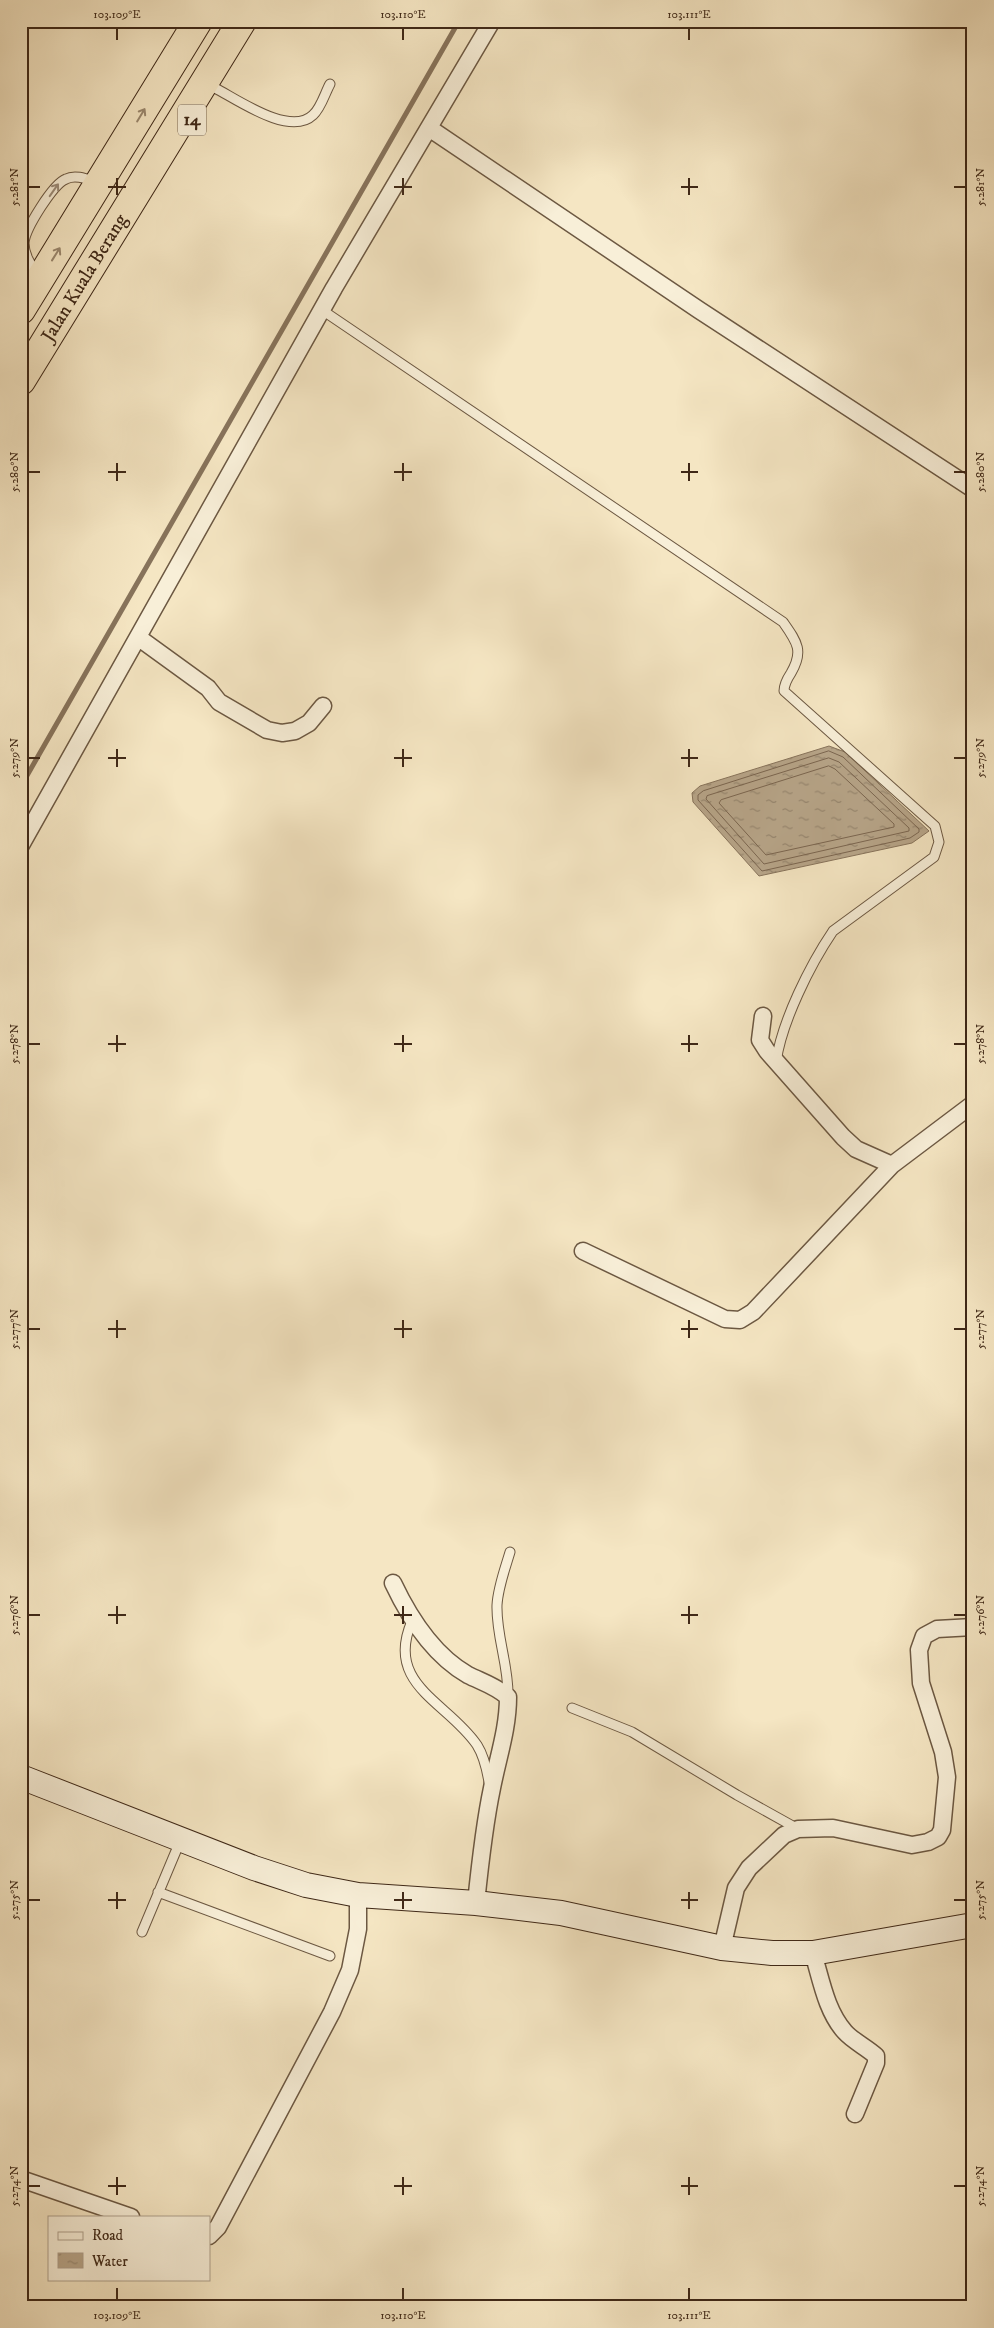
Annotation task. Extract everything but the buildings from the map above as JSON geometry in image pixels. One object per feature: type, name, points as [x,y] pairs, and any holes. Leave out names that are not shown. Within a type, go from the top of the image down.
[{"type":"highway","points":[[174,62],[186,21]]},
{"type":"highway","name":"Jalan Kuala Berang","points":[[21,310],[198,21]]},
{"type":"highway","name":"Jalan Kuala Berang","points":[[21,381],[242,21]]},
{"type":"highway","name":"14","points":[[123,216],[215,88],[256,21]]},
{"type":"main road","points":[[21,1777],[306,1885],[358,1895],[476,1903],[561,1913],[722,1948],[772,1953],[812,1953],[973,1925]]},
{"type":"street","points":[[21,845],[322,310],[492,21]]},
{"type":"street","points":[[429,128],[699,310],[973,489]]},
{"type":"street","points":[[139,638],[208,688],[219,702],[267,730],[282,733],[295,731],[310,723],[323,706]]},
{"type":"street","points":[[763,1016],[760,1040],[776,1062],[843,1138],[856,1149],[892,1165]]},
{"type":"street","points":[[583,1252],[725,1319],[740,1320],[753,1312],[892,1165],[973,1104]]},
{"type":"street","points":[[393,1583],[412,1621],[448,1661],[468,1675],[498,1688],[508,1697],[506,1733],[491,1790],[483,1832],[476,1903]]},
{"type":"street","points":[[722,1948],[736,1888],[749,1868],[777,1840],[798,1829],[833,1828],[912,1845],[928,1842],[938,1837],[942,1830],[947,1777],[943,1752],[921,1683],[919,1650],[924,1636],[937,1629],[973,1627]]},
{"type":"street","points":[[210,2235],[218,2227],[332,2012],[350,1970],[355,1946],[358,1895]]},
{"type":"street","points":[[812,1953],[829,2007],[837,2021],[846,2033],[876,2056],[876,2063],[855,2114]]},
{"type":"street","points":[[21,2179],[128,2216]]},
{"type":"lane","points":[[215,88],[272,118],[295,122],[306,120],[314,114],[330,84]]},
{"type":"lane","points":[[40,279],[25,254],[24,242],[28,230],[57,185],[62,181],[67,178],[80,177],[100,183]]},
{"type":"lane","points":[[322,310],[783,622],[795,640],[798,649],[797,662],[784,685],[784,691],[935,826],[938,842],[934,857],[848,918],[821,948],[783,1030],[776,1062]]},
{"type":"lane","points":[[508,1697],[509,1680],[497,1605],[500,1586],[510,1552]]},
{"type":"lane","points":[[412,1621],[404,1647],[410,1674],[419,1687],[478,1746],[485,1763],[491,1790]]},
{"type":"lane","points":[[572,1708],[632,1732],[728,1790],[798,1829]]},
{"type":"lane","points":[[142,1932],[181,1839]]},
{"type":"lane","points":[[158,1892],[330,1956]]},
{"type":"water","points":[[829,746],[845,752],[929,831],[912,843],[759,876],[693,802],[692,793],[700,786]]},
{"type":"waterway","points":[[21,786],[459,21]]}]
